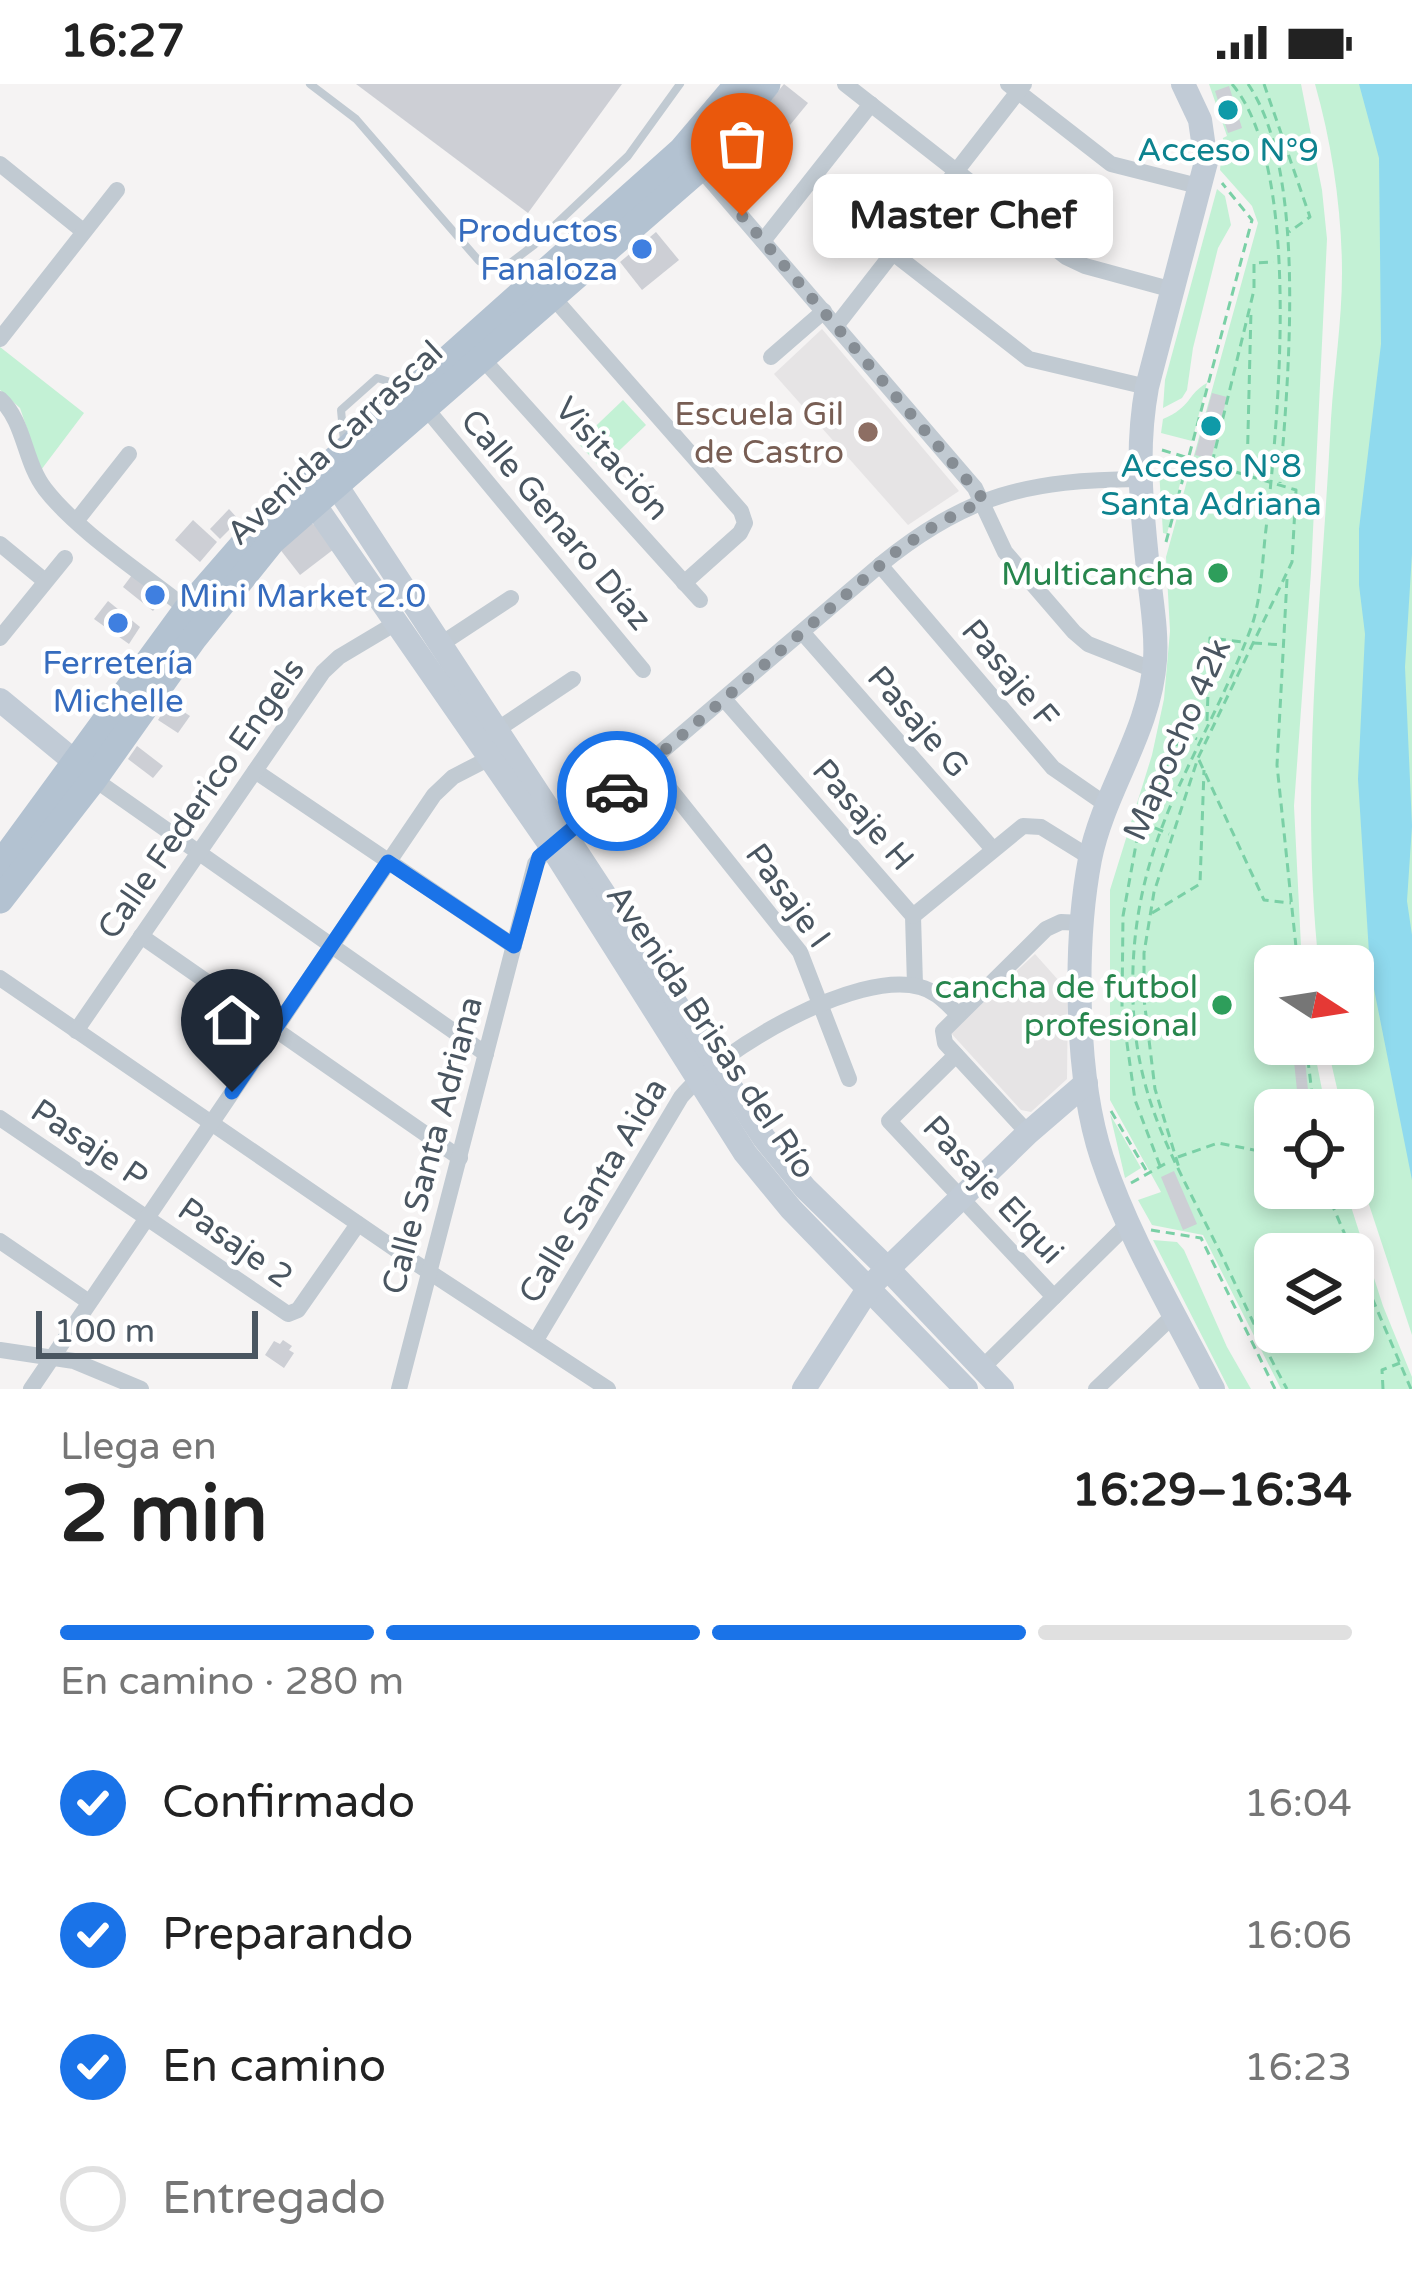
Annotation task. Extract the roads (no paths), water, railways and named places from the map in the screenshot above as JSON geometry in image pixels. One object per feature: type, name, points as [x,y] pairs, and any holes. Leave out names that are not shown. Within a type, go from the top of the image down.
[{"type":"main road","name":"Avenida Carrascal","points":[[0,901],[187,609],[254,532],[344,449],[480,356],[700,168],[767,84]]},
{"type":"main road","name":"Avenida Carrascal","points":[[0,865],[85,769],[254,560],[682,150],[732,88]]},
{"type":"main road","points":[[187,609],[195,623],[194,638]]},
{"type":"street","points":[[844,84],[1072,261],[1173,290]]},
{"type":"street","points":[[1183,84],[1204,133],[1207,180],[1147,387],[1139,479],[1156,644],[1154,670],[1144,718],[1091,858],[1082,923],[1096,1138],[1115,1193],[1136,1226],[1213,1389]]},
{"type":"street","points":[[836,326],[1017,87],[1112,164],[1207,180]]},
{"type":"street","points":[[763,241],[871,104]]},
{"type":"street","points":[[0,165],[83,231]]},
{"type":"street","points":[[700,168],[984,500],[1001,546],[1078,637],[1154,670]]},
{"type":"street","points":[[0,339],[117,190]]},
{"type":"street","points":[[893,253],[1023,356],[1147,387]]},
{"type":"street","points":[[550,295],[742,511],[745,524],[740,533],[683,583]]},
{"type":"street","points":[[771,357],[824,311]]},
{"type":"street","name":"Visitación","points":[[480,356],[700,600]]},
{"type":"street","name":"Calle Genaro Díaz","points":[[418,398],[643,670]]},
{"type":"street","points":[[0,399],[15,418],[36,475],[77,520],[187,609]]},
{"type":"street","points":[[77,520],[129,454]]},
{"type":"street","name":"Calle Santa Adriana","points":[[399,1389],[536,864],[880,565],[937,524],[984,500],[1046,484],[1139,479]]},
{"type":"street","name":"Avenida Brisas del Río","points":[[336,485],[498,729],[559,841],[707,1071],[965,1389]]},
{"type":"street","name":"Avenida Brisas del Río","points":[[314,504],[490,758],[559,841]]},
{"type":"street","points":[[0,544],[45,581]]},
{"type":"street","points":[[0,638],[64,558]]},
{"type":"street","name":"Pasaje F","points":[[880,565],[1053,768],[1108,806]]},
{"type":"street","points":[[441,644],[511,598]]},
{"type":"street","name":"Calle Federico Engels","points":[[76,1031],[327,667],[396,623]]},
{"type":"street","name":"Pasaje G","points":[[802,632],[992,848]]},
{"type":"street","points":[[498,729],[573,679]]},
{"type":"street","name":"Pasaje H","points":[[724,699],[913,916],[915,985]]},
{"type":"street","points":[[0,700],[197,854],[486,1054]]},
{"type":"street","points":[[31,1389],[439,789],[490,758]]},
{"type":"street","name":"Pasaje I","points":[[650,764],[795,945],[849,1079]]},
{"type":"street","points":[[254,771],[514,946]]},
{"type":"street","points":[[913,916],[992,848],[1029,824],[1091,858]]},
{"type":"street","points":[[1028,1133],[951,1049],[943,1031],[1046,929],[1061,922],[1082,923]]},
{"type":"street","points":[[141,936],[460,1158]]},
{"type":"street","points":[[0,978],[608,1389]]},
{"type":"street","points":[[915,985],[932,992],[958,1014]]},
{"type":"street","name":"Calle Santa Aida","points":[[536,1340],[681,1097],[707,1071],[818,1003],[915,985]]},
{"type":"street","name":"Pasaje Elqui","points":[[951,1049],[890,1121],[1054,1297]]},
{"type":"street","points":[[804,1389],[879,1278],[1028,1133],[1095,1092]]},
{"type":"street","name":"Pasaje P","points":[[0,1118],[147,1217]]},
{"type":"street","name":"Pasaje 2","points":[[147,1217],[292,1314],[358,1224]]},
{"type":"street","points":[[982,1368],[1136,1226]]},
{"type":"street","points":[[0,1241],[89,1302]]},
{"type":"street","name":"Avenida Brisas del Río","points":[[879,1278],[1002,1389]]},
{"type":"street","points":[[1096,1389],[1175,1314]]},
{"type":"street","points":[[0,1351],[74,1361],[141,1389]]},
{"type":"lane","points":[[310,84],[356,119],[478,260],[493,267],[509,264],[534,245],[628,156],[680,84]]},
{"type":"water","points":[[1359,84],[1412,84],[1412,554],[1405,667],[1412,826],[1407,901],[1412,935],[1412,1180],[1374,989],[1358,779],[1365,634],[1359,529],[1381,344],[1379,158]]},
{"type":"place","name":"Acceso N°9","points":[[1228,110]]},
{"type":"place","name":"Master Chef","points":[[742,216]]},
{"type":"place","name":"Productos Fanaloza","points":[[642,249]]},
{"type":"place","name":"Acceso N°8 Santa Adriana","points":[[1211,426]]},
{"type":"place","name":"Escuela Gil de Castro","points":[[868,432]]},
{"type":"place","name":"Multicancha","points":[[1218,573]]},
{"type":"place","name":"Mini Market 2.0","points":[[155,595]]},
{"type":"place","name":"Ferretería Michelle","points":[[118,623]]},
{"type":"place","name":"cancha de futbol profesional","points":[[1222,1005]]}]
